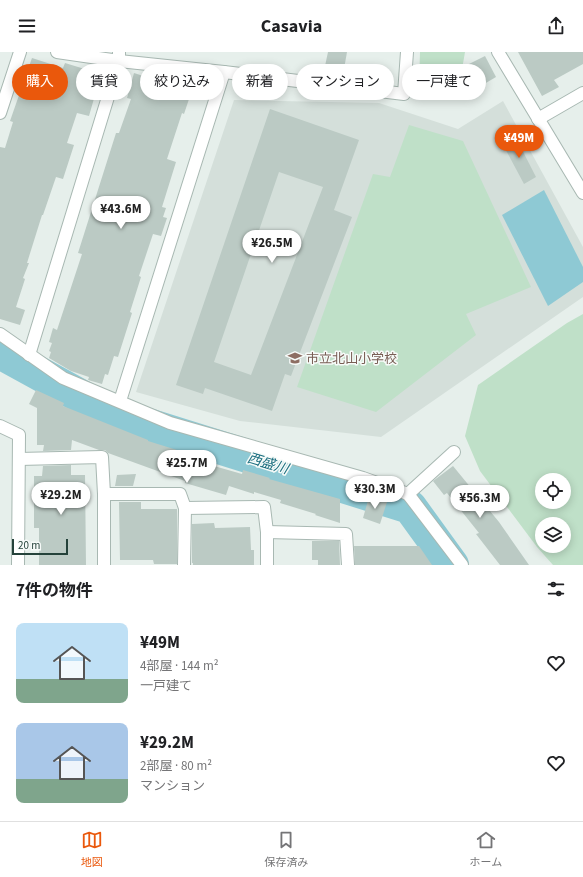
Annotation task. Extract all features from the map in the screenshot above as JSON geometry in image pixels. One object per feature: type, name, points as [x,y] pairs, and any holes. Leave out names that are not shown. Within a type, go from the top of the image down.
[{"type":"street","points":[[0,113],[20,52]]},
{"type":"street","points":[[57,52],[119,56],[172,64]]},
{"type":"street","points":[[224,72],[404,94],[407,52]]},
{"type":"street","points":[[498,52],[583,193]]},
{"type":"street","points":[[29,356],[119,56]]},
{"type":"street","points":[[538,119],[583,93]]},
{"type":"street","points":[[120,401],[215,100]]},
{"type":"street","points":[[0,334],[29,356],[63,378],[170,423],[363,478],[408,494],[462,565]]},
{"type":"street","points":[[0,426],[19,435],[18,565]]},
{"type":"street","points":[[408,494],[454,452]]},
{"type":"street","points":[[19,459],[102,457],[104,494],[104,565]]},
{"type":"street","points":[[104,494],[180,494],[184,508],[184,565]]},
{"type":"street","points":[[184,508],[264,507],[267,532],[267,565]]},
{"type":"street","points":[[267,532],[346,534],[348,565]]},
{"type":"shaded area","points":[[234,100],[379,103],[458,129],[503,101],[583,247],[583,297],[381,437],[240,421],[136,392]]},
{"type":"green space","points":[[420,52],[465,52],[463,64],[420,64]]},
{"type":"green space","points":[[409,125],[463,141],[531,287],[466,314],[476,335],[376,412],[297,387],[373,174],[390,177]]},
{"type":"green space","points":[[583,314],[583,565],[553,565],[542,553],[571,553],[571,517],[535,517],[535,544],[480,471],[465,436],[478,385],[567,323]]},
{"type":"water","points":[[544,190],[583,267],[583,282],[548,306],[502,215]]},
{"type":"building","points":[[328,52],[347,52],[345,64],[325,64]]},
{"type":"building","points":[[518,52],[583,52],[583,64],[554,80],[559,87],[542,96]]},
{"type":"building","points":[[485,56],[496,77],[486,83],[486,64],[469,64]]},
{"type":"building","points":[[32,58],[51,64],[30,64]]},
{"type":"building","points":[[65,63],[76,66],[76,100],[94,100],[89,116],[77,113],[67,143],[74,145],[63,179],[56,177],[42,215],[27,263],[29,263],[23,278],[25,279],[16,307],[25,310],[20,325],[0,319],[0,147],[5,148],[13,122],[10,121],[17,100],[68,100],[68,64]]},
{"type":"building","points":[[134,73],[140,75],[140,100],[189,100],[184,114],[182,113],[167,159],[176,162],[162,207],[166,208],[163,217],[167,218],[161,236],[153,234],[139,276],[141,277],[130,312],[132,313],[118,357],[114,356],[108,375],[105,374],[102,384],[88,380],[89,377],[71,371],[49,358],[51,352],[49,351],[52,343],[49,342],[53,328],[57,330],[82,254],[78,253],[116,133],[119,133],[131,100],[132,100],[132,80]]},
{"type":"building","points":[[270,109],[359,140],[334,210],[352,217],[291,376],[285,374],[272,411],[205,388],[203,394],[176,385]],"holes":[[[279,172],[323,187],[251,375],[214,362]]]},
{"type":"building","points":[[514,134],[536,177],[524,184],[501,141]]},
{"type":"building","points":[[36,390],[64,403],[63,406],[148,441],[177,450],[176,452],[208,461],[207,464],[242,474],[243,470],[340,499],[340,523],[280,503],[281,500],[254,492],[254,494],[229,486],[226,495],[185,483],[185,481],[108,453],[105,450],[99,450],[72,440],[71,450],[43,451],[44,445],[37,445],[37,408],[29,404]]},
{"type":"building","points":[[71,465],[71,475],[85,475],[86,565],[39,565],[39,528],[34,528],[34,476],[42,476],[43,466]]},
{"type":"building","points":[[453,466],[499,522],[529,565],[500,565],[476,534],[479,533],[447,493],[444,495],[433,481]]},
{"type":"building","points":[[136,474],[133,486],[115,486],[117,475]]},
{"type":"building","points":[[369,497],[387,502],[380,524],[363,518]]},
{"type":"building","points":[[119,502],[141,502],[141,509],[177,509],[177,564],[154,564],[153,560],[120,560]]},
{"type":"building","points":[[214,523],[215,528],[250,527],[251,550],[254,550],[254,565],[193,565],[192,524]]},
{"type":"building","points":[[312,541],[339,541],[340,565],[318,565],[318,560],[312,560]]},
{"type":"building","points":[[354,546],[419,546],[432,565],[355,565]]},
{"type":"waterway","name":"西盛川","points":[[0,352],[113,414],[410,507],[452,565]]},
{"type":"place","name":"市立北山小学校","points":[[295,358]]}]
